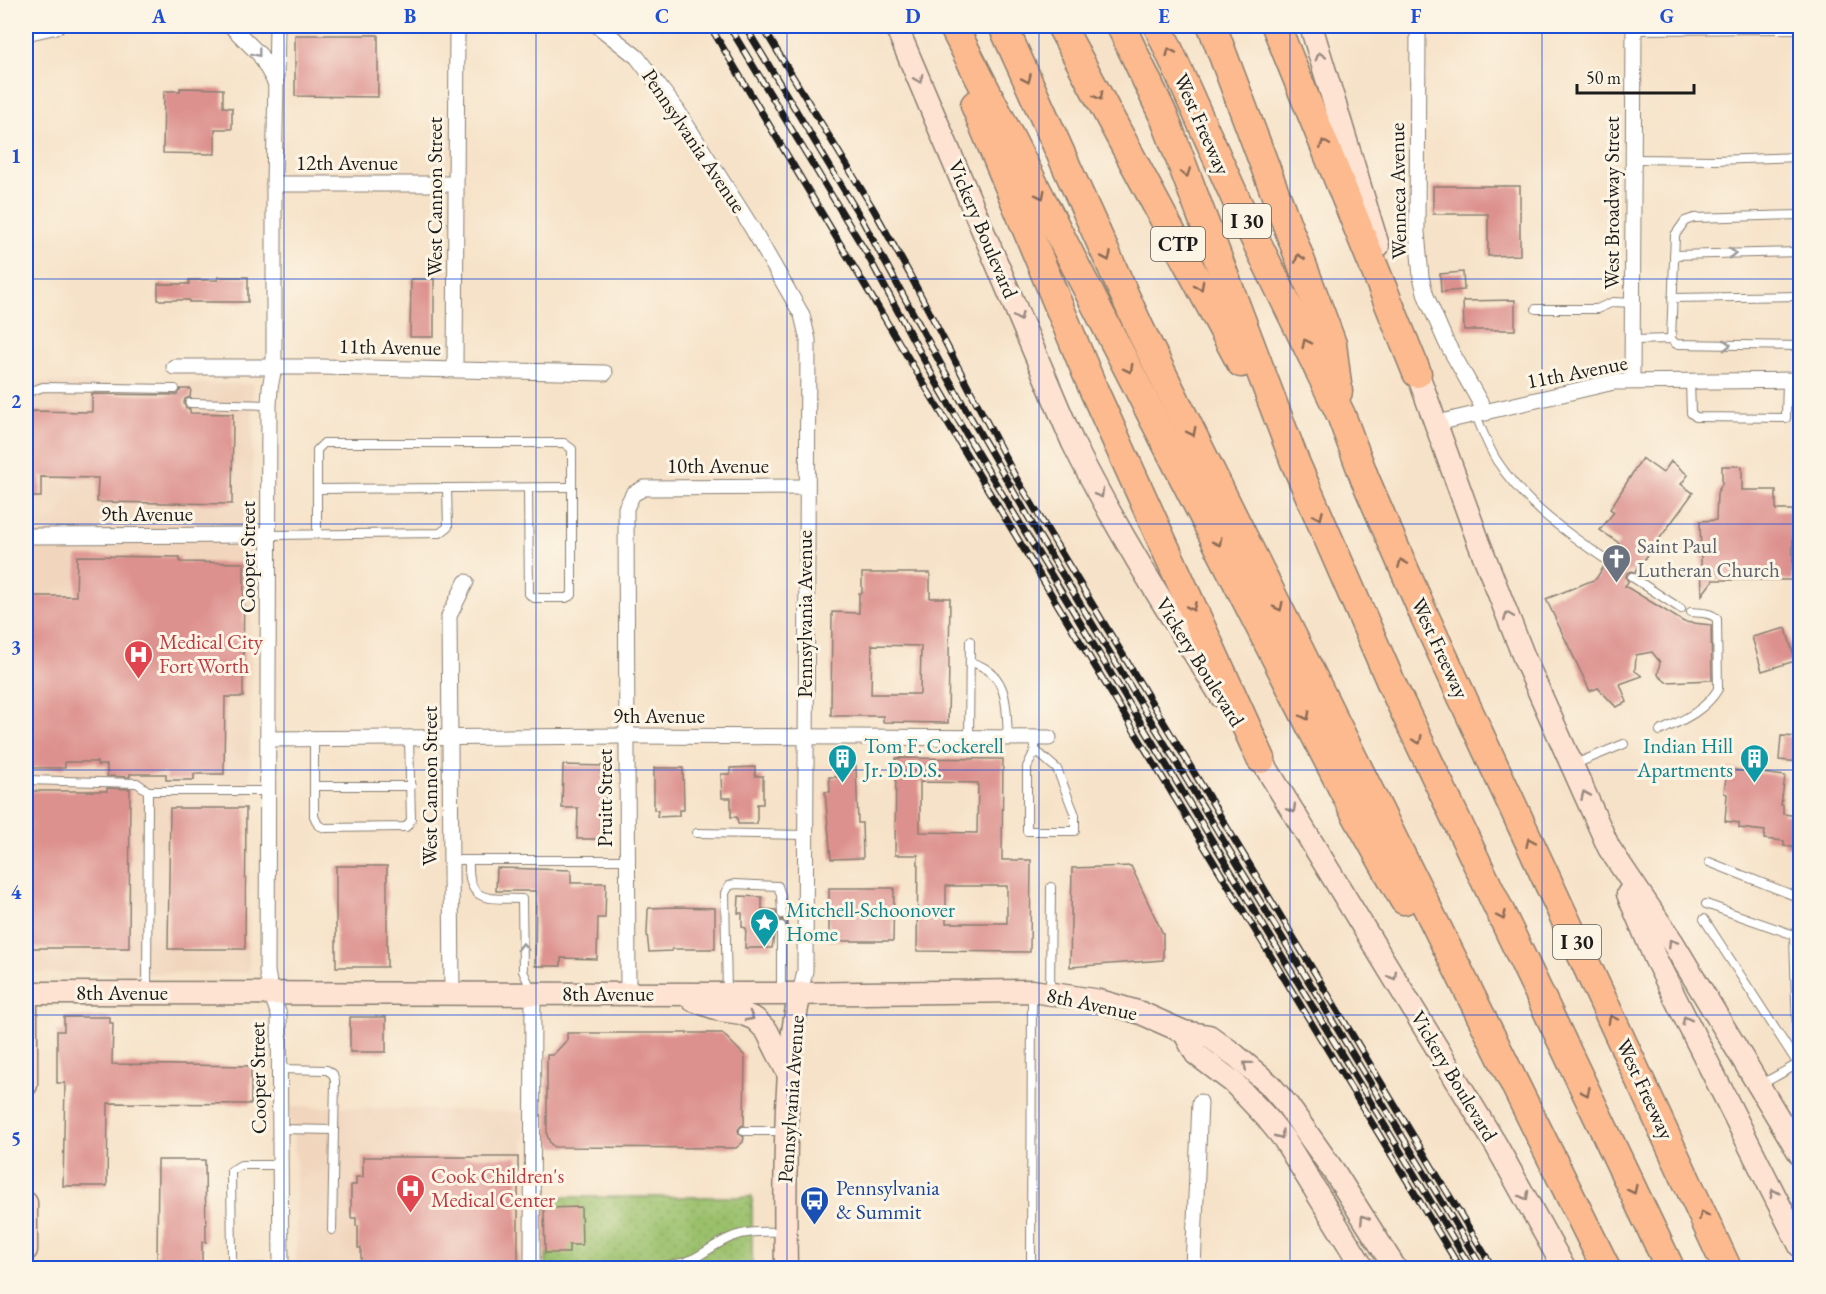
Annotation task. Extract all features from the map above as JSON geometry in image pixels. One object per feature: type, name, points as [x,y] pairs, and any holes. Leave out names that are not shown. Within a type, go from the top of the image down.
[{"type":"highway","points":[[941,26],[1353,809],[1581,1220]]},
{"type":"highway","points":[[953,26],[1004,146],[1095,393],[1261,759]]},
{"type":"highway","points":[[1003,26],[1140,329],[1606,1269]]},
{"type":"highway","name":"CTP","points":[[1061,26],[1295,462]]},
{"type":"highway","name":"West Freeway","points":[[1121,26],[1165,119],[1295,462],[1393,687],[1670,1269]]},
{"type":"highway","name":"West Freeway","points":[[1158,26],[1238,204],[1341,415],[1365,479],[1425,617],[1727,1269]]},
{"type":"highway","points":[[1212,26],[1332,344],[1341,415]]},
{"type":"highway","points":[[1276,26],[1417,373]]},
{"type":"main road","name":"Vickery Boulevard","points":[[896,26],[1060,414],[1094,485],[1156,592],[1261,759],[1496,1145],[1564,1269]]},
{"type":"main road","points":[[1311,26],[1417,373],[1479,543],[1525,660],[1609,848],[1655,958],[1800,1246]]},
{"type":"main road","points":[[1609,848],[1673,943],[1800,1154]]},
{"type":"main road","name":"8th Avenue","points":[[26,993],[1041,992],[1100,1001],[1142,1013],[1184,1032],[1209,1036],[1252,1069],[1282,1098],[1335,1173],[1395,1269]]},
{"type":"main road","points":[[26,993],[26,1085]]},
{"type":"main road","points":[[674,994],[755,1019],[767,1031],[789,1075]]},
{"type":"main road","name":"Pennsylvania Avenue","points":[[786,1269],[786,1131],[795,1012],[790,994]]},
{"type":"main road","points":[[1184,1032],[1196,1054],[1233,1082],[1284,1139],[1363,1269]]},
{"type":"main road","points":[[26,1203],[26,1250]]},
{"type":"street","points":[[26,33],[57,26]]},
{"type":"street","points":[[231,26],[260,55],[276,85]]},
{"type":"street","name":"Cooper Street","points":[[277,26],[274,367],[269,405],[267,972],[279,1015],[280,1268]]},
{"type":"street","name":"West Cannon Street","points":[[455,369],[457,26]]},
{"type":"street","name":"Pennsylvania Avenue","points":[[598,26],[637,57],[677,110],[752,228],[802,315],[808,340],[805,971],[790,994]]},
{"type":"street","name":"Wenneca Avenue","points":[[1418,26],[1418,242],[1421,277],[1426,296],[1446,342],[1481,414]]},
{"type":"street","name":"West Broadway Street","points":[[1632,380],[1634,28]]},
{"type":"street","name":"12th Avenue","points":[[274,184],[455,184]]},
{"type":"street","name":"11th Avenue","points":[[174,367],[455,369],[605,373]]},
{"type":"street","name":"11th Avenue","points":[[1437,423],[1614,382],[1794,380]]},
{"type":"street","name":"10th Avenue","points":[[633,494],[644,488],[806,487]]},
{"type":"street","name":"Pruitt Street","points":[[628,994],[626,508],[633,494]]},
{"type":"street","name":"9th Avenue","points":[[26,536],[269,535]]},
{"type":"street","name":"West Cannon Street","points":[[452,994],[452,738],[449,616],[466,582]]},
{"type":"street","name":"9th Avenue","points":[[268,739],[626,736],[1008,738],[1040,742]]},
{"type":"street","points":[[532,1269],[533,994]]},
{"type":"street","points":[[1193,1269],[1200,1102]]},
{"type":"lane","points":[[1634,28],[1800,29]]},
{"type":"lane","points":[[1634,159],[1715,160],[1800,157]]},
{"type":"lane","points":[[1800,215],[1694,218],[1685,221],[1675,235],[1671,339],[1676,344],[1800,346]]},
{"type":"lane","points":[[1674,255],[1800,252]]},
{"type":"lane","points":[[1672,298],[1800,296]]},
{"type":"lane","points":[[1536,309],[1597,309],[1613,302],[1633,303]]},
{"type":"lane","points":[[1633,340],[1671,339]]},
{"type":"lane","points":[[1690,380],[1691,413],[1696,417],[1786,418],[1794,380]]},
{"type":"lane","points":[[26,393],[43,387],[175,389]]},
{"type":"lane","points":[[190,400],[203,404],[269,405]]},
{"type":"lane","points":[[1481,414],[1497,460],[1533,506],[1553,523],[1608,561]]},
{"type":"lane","points":[[317,534],[317,450],[324,443],[564,443],[572,449],[572,595],[566,598],[534,598],[529,594],[528,489]]},
{"type":"lane","points":[[317,489],[572,487]]},
{"type":"lane","points":[[269,535],[440,533],[448,527],[447,488]]},
{"type":"lane","points":[[1632,577],[1681,609]]},
{"type":"lane","points":[[1660,731],[1695,715],[1718,689],[1717,619],[1709,614],[1691,612]]},
{"type":"lane","points":[[969,738],[970,641]]},
{"type":"lane","points":[[970,662],[980,664],[1001,683],[1005,695],[1008,738]]},
{"type":"lane","points":[[314,739],[314,816],[318,825],[325,828],[406,828],[411,820],[409,738]]},
{"type":"lane","points":[[1040,742],[1058,769],[1075,815],[1075,831],[1027,831],[1027,767],[1040,742]]},
{"type":"lane","points":[[1572,766],[1624,744]]},
{"type":"lane","points":[[26,780],[137,783],[148,791],[268,790]]},
{"type":"lane","points":[[314,786],[411,786]]},
{"type":"lane","points":[[147,993],[148,791]]},
{"type":"lane","points":[[697,833],[805,835]]},
{"type":"lane","points":[[452,860],[627,860]]},
{"type":"lane","points":[[469,860],[468,877],[473,889],[485,898],[522,899],[523,971],[533,994]]},
{"type":"lane","points":[[1709,862],[1800,898]]},
{"type":"lane","points":[[727,994],[725,906],[729,886],[735,884],[778,886],[782,895],[782,914]]},
{"type":"lane","points":[[1031,1269],[1041,992],[1051,887]]},
{"type":"lane","points":[[1706,904],[1794,935],[1798,1064]]},
{"type":"lane","points":[[1704,919],[1798,1064]]},
{"type":"lane","points":[[782,926],[790,994]]},
{"type":"lane","points":[[1760,1085],[1798,1064]]},
{"type":"lane","points":[[279,1069],[327,1070],[333,1074],[335,1081],[332,1230]]},
{"type":"lane","points":[[279,1129],[334,1130]]},
{"type":"lane","points":[[744,1131],[786,1131]]},
{"type":"lane","points":[[280,1164],[241,1165],[231,1171],[232,1260],[235,1268],[280,1268]]},
{"type":"lane","points":[[668,1266],[692,1261],[730,1238],[742,1234],[785,1233]]},
{"type":"shaded area","name":"Medical City Fort Worth","points":[[26,382],[253,384],[249,973],[26,973]]},
{"type":"shaded area","name":"Cook Children's Medical Center","points":[[289,1106],[524,1112],[526,1268],[296,1268],[296,1159]]},
{"type":"green space","points":[[546,1197],[752,1197],[752,1268],[546,1268]]},
{"type":"building","points":[[295,35],[378,35],[378,97],[295,96]]},
{"type":"building","points":[[180,88],[223,89],[223,107],[232,108],[232,129],[215,129],[215,154],[163,153],[164,91],[180,91]]},
{"type":"building","points":[[1433,186],[1520,186],[1520,255],[1488,256],[1488,214],[1433,214]]},
{"type":"building","points":[[1463,272],[1464,290],[1441,292],[1440,274]]},
{"type":"building","points":[[218,277],[248,277],[248,302],[158,300],[158,284],[189,284],[189,280],[218,280]]},
{"type":"building","points":[[411,279],[434,279],[434,337],[410,337]]},
{"type":"building","points":[[1515,300],[1515,330],[1464,330],[1463,301]]},
{"type":"building","points":[[181,389],[191,389],[190,397],[185,399],[184,403],[186,408],[190,409],[190,413],[233,414],[232,504],[97,502],[98,478],[41,477],[41,497],[26,497],[26,411],[92,412],[92,394],[175,395]]},
{"type":"building","name":"Saint Paul Lutheran Church","points":[[1642,458],[1663,473],[1671,461],[1688,475],[1681,484],[1693,493],[1635,572],[1627,573],[1628,582],[1625,586],[1684,622],[1711,625],[1712,680],[1666,682],[1658,675],[1660,662],[1652,652],[1636,655],[1635,671],[1642,676],[1620,684],[1627,702],[1616,707],[1598,688],[1590,691],[1546,599],[1596,579],[1604,566],[1613,565],[1614,561],[1611,556],[1619,543],[1600,530],[1614,512],[1610,509]]},
{"type":"building","points":[[1722,466],[1742,466],[1742,490],[1776,490],[1776,510],[1793,510],[1793,580],[1713,580],[1702,595],[1700,521],[1716,520],[1717,493],[1722,484]]},
{"type":"building","points":[[77,556],[180,557],[180,562],[244,563],[243,697],[225,697],[224,774],[194,774],[194,780],[166,780],[166,774],[107,776],[107,765],[97,765],[97,762],[65,762],[65,768],[26,768],[26,596],[76,596]]},
{"type":"building","points":[[862,573],[930,573],[930,598],[950,598],[948,723],[883,722],[883,716],[831,716],[832,612],[859,613],[859,593],[862,593]],"holes":[[[872,645],[921,646],[920,694],[871,694]]]},
{"type":"building","points":[[1786,628],[1795,661],[1762,671],[1752,637]]},
{"type":"building","points":[[1781,736],[1800,737],[1800,762],[1779,760]]},
{"type":"building","points":[[896,758],[1003,759],[1002,860],[1031,860],[1030,952],[917,951],[918,855],[895,855]],"holes":[[[920,782],[978,783],[977,833],[920,832]],[[946,886],[1007,886],[1007,923],[946,923]]]},
{"type":"building","points":[[563,765],[606,766],[605,839],[577,839],[578,808],[562,808]]},
{"type":"building","points":[[837,766],[856,766],[858,823],[862,823],[863,858],[831,859],[825,792],[830,792],[829,777],[837,777]]},
{"type":"building","points":[[755,767],[755,776],[763,776],[763,804],[757,804],[757,824],[738,824],[737,817],[731,817],[731,798],[722,798],[721,774],[730,774],[730,768]]},
{"type":"building","points":[[654,768],[683,768],[684,810],[679,810],[679,816],[657,817],[658,810],[654,810]]},
{"type":"building","points":[[1727,769],[1785,776],[1781,805],[1783,805],[1783,814],[1800,816],[1799,848],[1784,846],[1784,841],[1764,839],[1765,831],[1739,828],[1739,823],[1725,821],[1727,794],[1724,793]]},
{"type":"building","points":[[107,788],[130,789],[129,948],[26,948],[26,791],[107,791]]},
{"type":"building","points":[[170,808],[246,808],[245,949],[168,949]]},
{"type":"building","points":[[336,866],[387,866],[387,967],[336,967]]},
{"type":"building","points":[[1131,866],[1163,934],[1163,960],[1070,967],[1072,868]]},
{"type":"building","points":[[497,868],[571,870],[571,883],[606,883],[605,918],[598,918],[597,959],[561,958],[561,966],[535,966],[536,891],[496,891]]},
{"type":"building","points":[[829,888],[894,888],[893,941],[829,941]]},
{"type":"building","points":[[739,896],[762,897],[762,909],[776,910],[780,920],[786,919],[788,914],[788,926],[782,920],[776,924],[772,948],[745,948],[746,928],[742,927],[742,913],[738,913]]},
{"type":"building","points":[[649,908],[715,908],[715,949],[672,949],[672,951],[649,952],[647,933]]},
{"type":"building","points":[[64,1017],[110,1017],[110,1023],[113,1023],[112,1064],[251,1066],[251,1104],[108,1103],[107,1186],[63,1186],[65,1083],[57,1083],[57,1031],[64,1031]]},
{"type":"building","points":[[350,1017],[386,1017],[386,1052],[350,1052]]},
{"type":"building","points":[[567,1033],[722,1033],[745,1056],[744,1125],[738,1130],[739,1134],[744,1137],[743,1142],[736,1148],[554,1147],[547,1135],[547,1055],[553,1055],[567,1040]]},
{"type":"building","points":[[363,1157],[518,1157],[518,1269],[361,1269],[358,1226],[356,1226],[356,1218],[351,1218],[351,1185],[356,1185],[356,1177],[363,1177]]},
{"type":"building","points":[[158,1160],[205,1160],[206,1242],[202,1242],[202,1263],[157,1263]]},
{"type":"building","points":[[581,1207],[582,1245],[569,1245],[569,1253],[545,1253],[544,1208]]},
{"type":"railway","points":[[710,26],[928,391],[1460,1268]]},
{"type":"railway","points":[[729,26],[867,254],[978,454],[1471,1268]]},
{"type":"railway","points":[[745,26],[861,218],[956,392],[1041,539],[1482,1268]]},
{"type":"railway","points":[[762,26],[874,210],[1015,476],[1493,1268]]},
{"type":"place","name":"Saint Paul Lutheran Church","points":[[1616,584]]},
{"type":"place","name":"Medical City Fort Worth","points":[[138,680]]},
{"type":"place","name":"Tom F. Cockerell Jr. D.D.S.","points":[[843,784]]},
{"type":"place","name":"Indian Hill Apartments","points":[[1754,784]]},
{"type":"place","name":"Mitchell-Schoonover Home","points":[[765,948]]},
{"type":"place","name":"Cook Children's Medical Center","points":[[410,1214]]},
{"type":"place","name":"Pennsylvania & Summit","points":[[815,1226]]}]
